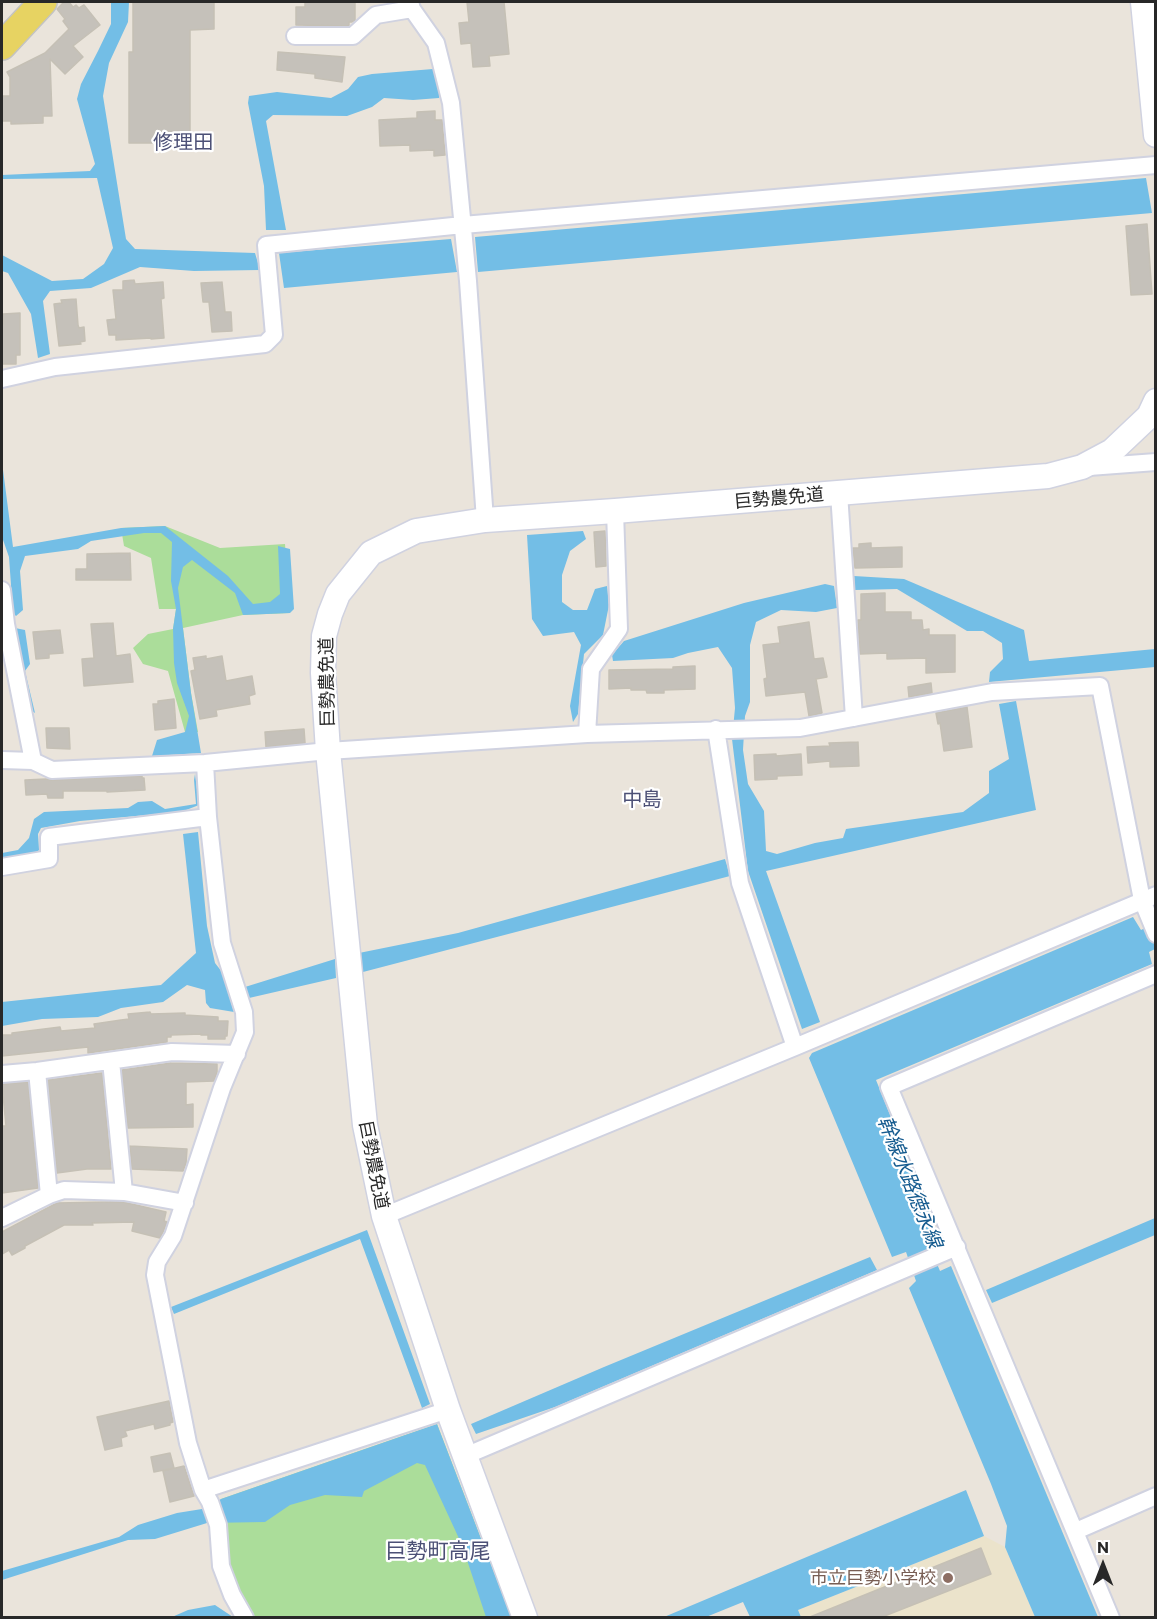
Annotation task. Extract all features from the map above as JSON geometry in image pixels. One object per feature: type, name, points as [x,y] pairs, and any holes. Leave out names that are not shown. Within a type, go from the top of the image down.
[{"type":"main road","points":[[2,46],[39,4]]},
{"type":"street","points":[[1143,2],[1155,135]]},
{"type":"street","points":[[296,36],[353,36],[376,15],[411,5],[436,43],[451,103],[468,281],[485,520]]},
{"type":"street","points":[[2,380],[55,367],[265,344],[274,335],[266,245],[463,225],[1155,165]]},
{"type":"street","name":"巨勢農免道","points":[[525,1617],[448,1410],[384,1216],[365,1125],[322,673],[324,636],[338,594],[371,553],[416,531],[485,520],[1048,476],[1082,467],[1112,451],[1149,416],[1155,401]]},
{"type":"street","points":[[1082,467],[1155,462]]},
{"type":"street","points":[[839,493],[854,718]]},
{"type":"street","points":[[587,734],[591,669],[619,629],[615,511]]},
{"type":"street","points":[[2,590],[6,624],[33,761]]},
{"type":"street","points":[[2,760],[33,761],[52,770],[205,763],[328,751],[587,734],[800,728],[992,692],[1100,686],[1155,934]]},
{"type":"street","points":[[721,729],[740,883],[795,1047]]},
{"type":"street","points":[[205,763],[208,817],[222,943],[244,1012],[245,1032],[222,1088],[173,1236],[157,1262],[155,1275],[188,1443],[218,1525],[221,1566],[232,1595],[245,1617]]},
{"type":"street","points":[[2,867],[49,859],[48,837],[208,817]]},
{"type":"street","points":[[384,1216],[1148,902]]},
{"type":"street","points":[[1111,1617],[889,1087],[1155,974]]},
{"type":"street","points":[[2,1074],[172,1052],[237,1054]]},
{"type":"street","points":[[111,1060],[124,1192]]},
{"type":"street","points":[[37,1071],[49,1195]]},
{"type":"street","points":[[2,1218],[64,1190],[124,1192],[185,1203]]},
{"type":"street","points":[[465,1456],[957,1247]]},
{"type":"street","points":[[206,1496],[448,1410]]},
{"type":"street","points":[[1076,1531],[1155,1496]]},
{"type":"shaded area","name":"市立巨勢小学校","points":[[984,1536],[1005,1547],[1035,1617],[801,1618],[798,1610]]},
{"type":"green space","points":[[165,526],[220,548],[285,544],[290,613],[243,615],[183,628],[198,732],[185,732],[168,671],[143,664],[133,648],[148,634],[173,629],[176,609],[159,609],[151,558],[124,546],[121,528]]},
{"type":"green space","points":[[437,1424],[511,1617],[253,1617],[230,1574],[226,1523],[221,1499]]},
{"type":"water","points":[[111,2],[129,2],[128,22],[109,63],[103,96],[126,239],[135,249],[255,253],[260,270],[194,271],[140,267],[91,288],[50,291],[43,301],[50,354],[38,358],[31,314],[8,273],[2,271],[2,255],[52,281],[83,279],[104,264],[113,248],[97,178],[2,179],[2,175],[90,171],[95,164],[77,99],[81,84],[111,24]]},
{"type":"water","points":[[433,69],[441,90],[439,98],[413,100],[384,98],[372,107],[347,116],[273,115],[266,121],[286,230],[266,230],[264,186],[248,103],[249,96],[277,92],[331,98],[348,89],[358,77]]},
{"type":"water","points":[[1146,178],[1152,213],[478,272],[475,237]]},
{"type":"water","points":[[451,239],[457,272],[284,288],[279,253]]},
{"type":"water","points":[[2,462],[13,547],[121,528],[165,526],[228,576],[253,604],[270,602],[280,594],[278,546],[290,549],[294,609],[290,613],[243,615],[235,593],[192,560],[183,567],[178,588],[201,753],[152,756],[157,740],[185,732],[189,716],[177,683],[174,663],[173,629],[176,609],[171,581],[172,542],[161,533],[144,533],[91,541],[78,549],[25,556],[20,571],[23,610],[16,616],[13,613],[9,557],[2,537]]},
{"type":"water","points":[[583,531],[586,539],[570,551],[562,575],[562,602],[573,610],[587,610],[595,589],[607,586],[609,605],[603,635],[584,654],[578,714],[573,722],[570,706],[581,645],[574,632],[543,636],[532,619],[527,535]]},
{"type":"water","points":[[854,576],[904,579],[1024,630],[1029,661],[1155,649],[1155,667],[989,682],[990,672],[1003,659],[1002,643],[983,631],[967,631],[897,589],[855,590]]},
{"type":"water","points":[[825,584],[834,586],[837,608],[816,612],[781,610],[756,622],[750,645],[750,702],[745,716],[743,750],[748,784],[764,811],[766,851],[777,854],[843,838],[846,829],[963,812],[989,793],[989,771],[1009,759],[999,704],[1016,701],[1036,810],[766,871],[820,1022],[802,1029],[748,871],[732,739],[735,708],[732,668],[718,647],[673,658],[613,661],[612,655],[624,641],[744,603]]},
{"type":"water","points":[[15,628],[25,630],[30,664],[25,671],[35,713],[32,711]]},
{"type":"water","points":[[195,774],[199,805],[181,812],[80,821],[41,828],[38,834],[39,850],[34,855],[2,860],[2,853],[18,850],[29,838],[34,819],[44,812],[128,808],[138,802],[152,801],[165,809],[196,804]]},
{"type":"water","points":[[198,832],[207,926],[215,963],[222,972],[234,1012],[210,1008],[206,1003],[205,990],[187,985],[163,1002],[121,1008],[98,1017],[42,1019],[2,1026],[2,1002],[161,985],[196,953],[183,834]]},
{"type":"water","points":[[725,859],[730,876],[363,972],[359,953],[458,933]]},
{"type":"water","name":"幹線水路徳永線","points":[[1133,917],[1141,930],[1155,923],[1155,949],[1149,952],[1152,964],[876,1080],[939,1237],[928,1242],[940,1271],[951,1266],[1098,1617],[1035,1617],[1005,1547],[1007,1526],[991,1484],[909,1288],[916,1281],[906,1252],[892,1257],[809,1058],[812,1053]]},
{"type":"water","points":[[335,959],[336,978],[249,998],[245,987]]},
{"type":"water","points":[[1155,1218],[1155,1235],[992,1303],[986,1290]]},
{"type":"water","points":[[367,1230],[430,1404],[422,1408],[360,1239],[174,1314],[171,1307]]},
{"type":"water","points":[[870,1257],[877,1270],[555,1407],[476,1434],[471,1424],[604,1367]]},
{"type":"water","points":[[437,1424],[511,1617],[486,1617],[462,1545],[425,1465],[417,1463],[364,1491],[362,1497],[325,1495],[290,1505],[265,1522],[207,1523],[155,1539],[128,1540],[2,1580],[2,1571],[119,1537],[138,1525],[177,1513],[202,1509],[221,1499]]},
{"type":"water","points":[[966,1490],[984,1536],[798,1610],[801,1617],[750,1617],[743,1602],[706,1617],[664,1617]]},
{"type":"water","points":[[215,1605],[233,1617],[172,1617],[188,1610]]},
{"type":"building","points":[[64,2],[69,2],[73,7],[76,5],[79,8],[84,5],[100,25],[73,46],[83,57],[65,74],[50,59],[52,116],[43,116],[43,123],[11,124],[11,121],[2,121],[2,96],[10,96],[10,77],[7,72],[45,53],[69,29],[57,9]]},
{"type":"building","points":[[133,2],[214,2],[214,29],[190,30],[190,143],[129,143],[129,52],[133,52]]},
{"type":"building","points":[[305,2],[355,2],[355,20],[349,22],[349,26],[296,25],[296,7],[305,7]]},
{"type":"building","points":[[467,2],[504,2],[509,54],[489,56],[490,66],[473,67],[471,43],[461,44],[459,23],[469,22]]},
{"type":"building","points":[[278,52],[345,57],[342,82],[315,78],[315,74],[277,70]]},
{"type":"building","points":[[435,111],[435,120],[442,120],[445,155],[434,156],[434,150],[410,151],[410,145],[380,146],[379,120],[417,118],[417,112]]},
{"type":"building","points":[[1147,224],[1152,294],[1131,295],[1126,226]]},
{"type":"building","points":[[134,280],[135,284],[163,282],[164,298],[161,299],[164,338],[116,340],[116,335],[109,335],[107,320],[116,319],[113,290],[123,290],[123,281]]},
{"type":"building","points":[[222,282],[225,312],[231,312],[232,331],[212,332],[209,302],[203,302],[201,283]]},
{"type":"building","points":[[76,299],[78,325],[79,328],[84,327],[85,341],[80,342],[81,344],[59,346],[54,304],[62,303],[61,300]]},
{"type":"building","points":[[20,313],[20,355],[16,355],[16,364],[2,364],[3,314]]},
{"type":"building","points":[[605,531],[606,566],[596,567],[594,532]]},
{"type":"building","points":[[871,543],[871,548],[902,547],[902,567],[855,568],[853,548],[859,548],[859,544]]},
{"type":"building","points":[[130,553],[131,580],[76,580],[76,569],[87,569],[87,554]]},
{"type":"building","points":[[885,593],[885,612],[911,612],[911,620],[922,620],[923,630],[929,629],[929,635],[955,635],[955,672],[926,673],[926,658],[887,659],[887,653],[860,654],[858,620],[861,620],[861,594]]},
{"type":"building","points":[[809,622],[814,659],[823,658],[827,677],[816,679],[822,713],[809,716],[805,692],[766,696],[764,679],[767,678],[763,645],[780,643],[778,627]]},
{"type":"building","points":[[113,623],[116,656],[130,654],[133,682],[84,686],[82,659],[94,658],[91,624]]},
{"type":"building","points":[[60,630],[63,653],[49,654],[49,658],[36,659],[33,632]]},
{"type":"building","points":[[206,656],[206,659],[222,656],[226,681],[252,676],[255,694],[249,696],[250,704],[216,710],[217,716],[200,719],[191,671],[195,670],[193,658]]},
{"type":"building","points":[[695,666],[695,689],[647,693],[646,690],[631,690],[631,688],[609,689],[609,670],[673,669],[673,667]]},
{"type":"building","points":[[931,683],[932,693],[909,697],[908,687]]},
{"type":"building","points":[[174,699],[176,728],[155,730],[153,704]]},
{"type":"building","points":[[967,707],[972,747],[944,751],[940,723],[938,724],[936,713]]},
{"type":"building","points":[[46,728],[69,728],[70,749],[47,748]]},
{"type":"building","points":[[304,729],[305,743],[266,747],[265,732]]},
{"type":"building","points":[[858,742],[859,766],[830,767],[830,761],[808,763],[807,747],[830,746],[829,743]]},
{"type":"building","points":[[776,754],[776,756],[801,754],[802,775],[755,780],[754,755]]},
{"type":"building","points":[[142,776],[145,790],[63,791],[63,798],[48,798],[47,794],[26,795],[25,780]]},
{"type":"building","points":[[150,1012],[151,1014],[185,1013],[185,1015],[218,1017],[218,1021],[228,1021],[227,1036],[225,1039],[208,1039],[208,1035],[201,1034],[171,1035],[167,1037],[167,1042],[88,1053],[88,1047],[2,1056],[2,1035],[60,1027],[61,1031],[95,1028],[94,1024],[129,1019],[128,1014]]},
{"type":"building","points":[[171,1063],[217,1064],[214,1081],[186,1082],[186,1105],[193,1104],[193,1127],[128,1128],[122,1070]]},
{"type":"building","points":[[102,1073],[111,1169],[57,1173],[48,1080]]},
{"type":"building","points":[[28,1082],[38,1188],[2,1193],[2,1126],[6,1126],[2,1084]]},
{"type":"building","points":[[130,1146],[187,1149],[183,1171],[132,1169]]},
{"type":"building","points":[[123,1202],[166,1212],[164,1221],[167,1222],[160,1238],[132,1231],[134,1222],[64,1225],[12,1255],[9,1250],[2,1254],[2,1232],[57,1203]]},
{"type":"building","points":[[169,1401],[173,1422],[170,1425],[155,1429],[154,1424],[125,1431],[127,1436],[121,1438],[122,1446],[105,1450],[97,1417]]},
{"type":"building","points":[[170,1453],[174,1468],[154,1472],[151,1457]]},
{"type":"building","points":[[184,1466],[194,1496],[170,1502],[163,1471]]},
{"type":"building","points":[[981,1548],[991,1574],[882,1617],[810,1617]]},
{"type":"place","name":"市立巨勢小学校","points":[[948,1578]]},
{"type":"district","name":"修理田","points":[[183,142]]},
{"type":"district","name":"中島","points":[[642,799]]},
{"type":"district","name":"巨勢町高尾","points":[[438,1551]]}]
